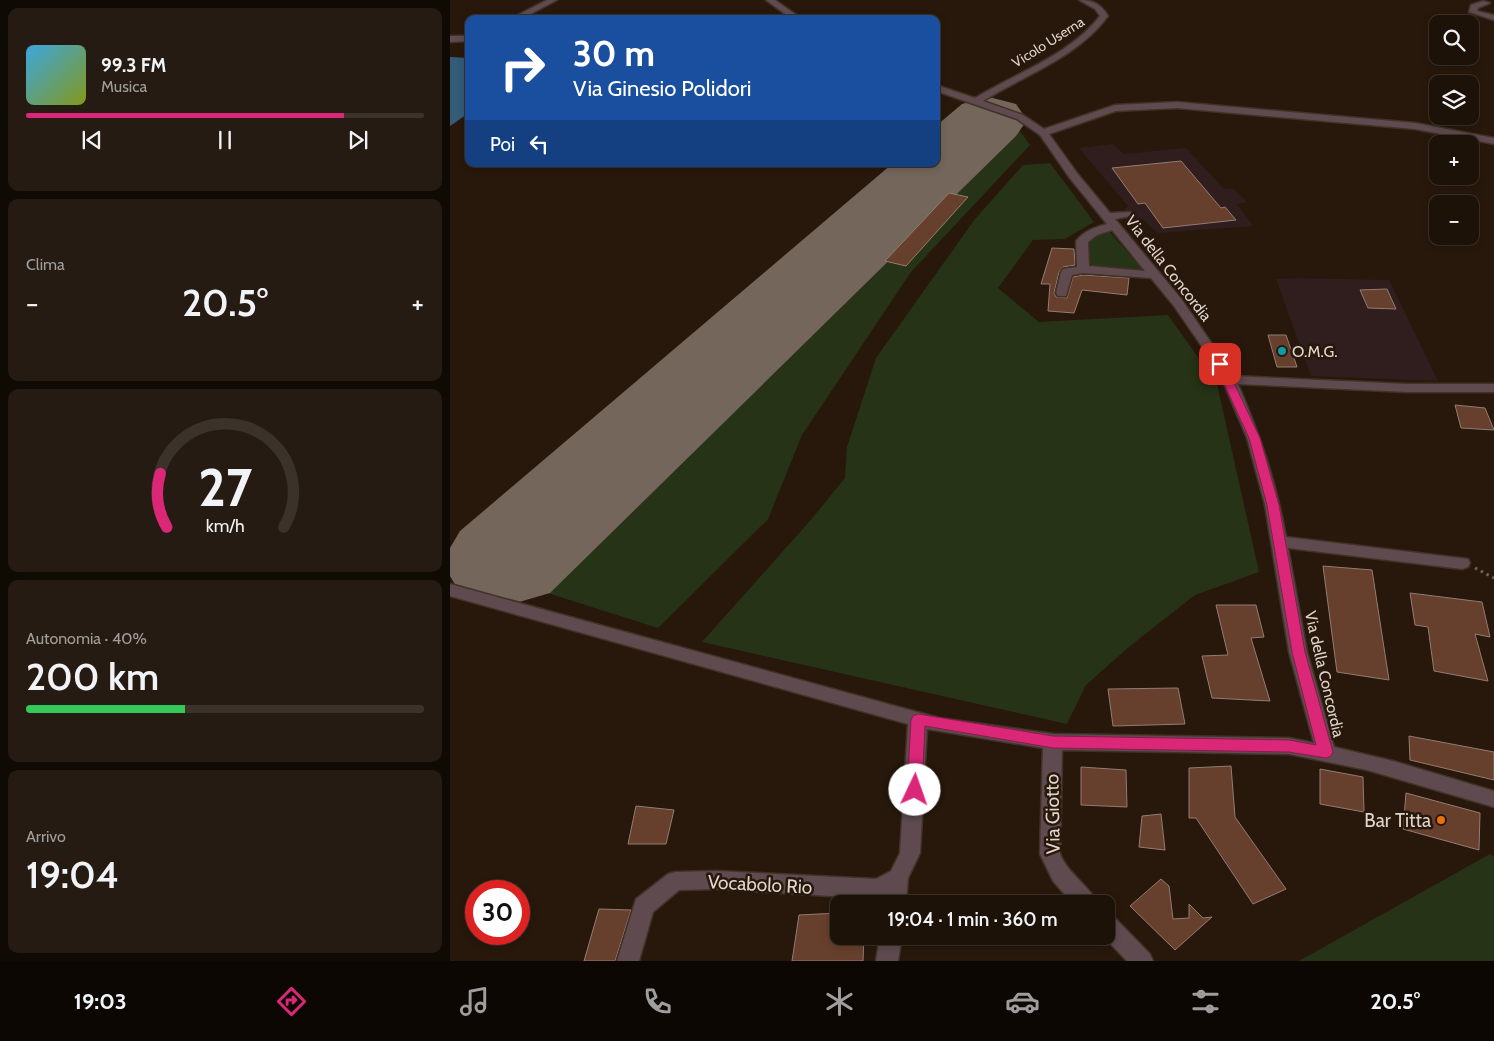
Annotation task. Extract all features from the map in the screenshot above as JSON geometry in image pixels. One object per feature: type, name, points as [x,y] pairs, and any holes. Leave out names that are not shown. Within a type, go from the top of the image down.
[{"type":"street","points":[[522,15],[553,0]]},
{"type":"street","points":[[770,0],[792,15]]},
{"type":"street","name":"Vicolo Userna","points":[[978,102],[995,89],[1091,33],[1104,16],[1102,10],[1097,6],[1083,0]]},
{"type":"street","points":[[1486,3],[1474,7],[1473,12],[1494,18]]},
{"type":"street","name":"Via della Concordia","points":[[940,89],[1020,117],[1042,133],[1110,221],[1178,303],[1225,370],[1254,438],[1273,505],[1298,652],[1326,752]]},
{"type":"street","points":[[1042,133],[1115,108],[1159,105],[1415,126],[1494,141]]},
{"type":"street","points":[[1083,269],[1082,241],[1088,234],[1110,221],[1127,214]]},
{"type":"street","points":[[1062,293],[1067,272],[1083,269],[1154,275]]},
{"type":"street","points":[[1229,380],[1407,388],[1494,388]]},
{"type":"street","points":[[1280,542],[1462,563]]},
{"type":"street","points":[[450,590],[918,720],[1053,742],[1289,746],[1326,752],[1494,799]]},
{"type":"street","points":[[896,895],[898,878],[910,853],[918,720]]},
{"type":"street","name":"Via Giotto","points":[[1053,742],[1050,854],[1054,867],[1061,878],[1078,895]]},
{"type":"street","name":"Vocabolo Rio","points":[[628,961],[644,906],[676,881],[717,880],[827,888],[878,889],[898,878]]},
{"type":"street","points":[[1115,933],[1142,961]]},
{"type":"street","points":[[888,961],[890,945]]},
{"type":"path","points":[[1462,563],[1480,569],[1494,578]]},
{"type":"shaded area","points":[[1113,144],[1123,154],[1186,148],[1224,189],[1234,189],[1247,202],[1237,204],[1253,226],[1158,233],[1143,220],[1130,218],[1124,210],[1128,206],[1079,148]]},
{"type":"shaded area","points":[[1276,279],[1389,280],[1438,381],[1311,376]]},
{"type":"green space","points":[[977,109],[1012,120],[1030,145],[911,272],[802,435],[768,519],[658,628],[462,566],[913,167],[940,167],[940,142]]},
{"type":"green space","points":[[1050,163],[1094,222],[1065,239],[1033,240],[998,288],[1039,322],[1168,315],[1217,384],[1259,572],[1195,595],[1130,646],[1086,685],[1067,724],[702,642],[809,522],[845,478],[847,447],[876,358],[975,219],[1023,165]]},
{"type":"green space","points":[[1108,230],[1144,271],[1096,267],[1090,264],[1085,242],[1092,236]]},
{"type":"green space","points":[[1490,854],[1494,856],[1494,961],[1299,961]]},
{"type":"water","points":[[450,57],[465,58],[465,116],[450,126]]},
{"type":"building","points":[[1181,161],[1221,208],[1225,207],[1236,220],[1163,228],[1145,203],[1138,204],[1112,168]]},
{"type":"building","points":[[949,193],[968,197],[906,266],[885,261]]},
{"type":"building","points":[[1052,248],[1074,249],[1075,265],[1063,267],[1059,272],[1054,293],[1056,297],[1067,298],[1073,277],[1083,275],[1129,278],[1127,295],[1082,290],[1074,313],[1048,311],[1050,284],[1041,284]]},
{"type":"building","points":[[1387,289],[1396,309],[1368,308],[1360,290]]},
{"type":"building","name":"O.M.G.","points":[[1268,335],[1286,335],[1297,367],[1277,367]]},
{"type":"building","points":[[1455,405],[1485,408],[1494,430],[1461,428]]},
{"type":"building","points":[[1323,566],[1372,570],[1389,680],[1337,672]]},
{"type":"building","points":[[1410,593],[1482,602],[1490,637],[1475,634],[1488,681],[1434,671],[1428,627],[1415,625]]},
{"type":"building","points":[[1216,605],[1256,605],[1264,637],[1251,638],[1270,701],[1212,698],[1202,656],[1228,655]]},
{"type":"building","points":[[1178,688],[1185,724],[1113,726],[1108,689]]},
{"type":"building","points":[[1409,736],[1494,752],[1494,780],[1410,760]]},
{"type":"building","points":[[1231,766],[1235,817],[1286,889],[1253,904],[1196,818],[1189,818],[1189,768]]},
{"type":"building","points":[[1081,767],[1126,770],[1127,807],[1081,805]]},
{"type":"building","points":[[1320,769],[1363,777],[1364,812],[1320,804]]},
{"type":"building","points":[[1406,793],[1480,813],[1479,850],[1403,829]]},
{"type":"building","points":[[636,806],[674,810],[666,844],[628,844]]},
{"type":"building","points":[[1161,814],[1165,850],[1139,847],[1142,816]]},
{"type":"building","points":[[1161,879],[1169,886],[1173,919],[1189,918],[1189,904],[1203,918],[1212,917],[1175,950],[1130,906]]},
{"type":"building","points":[[599,909],[631,910],[615,961],[584,961]]},
{"type":"building","points":[[830,913],[830,945],[864,945],[863,961],[792,961],[799,915]]},
{"type":"runway","points":[[940,165],[989,120]]},
{"type":"runway","points":[[505,562],[938,167]]},
{"type":"place","name":"O.M.G.","points":[[1282,351]]},
{"type":"place","name":"Bar Titta","points":[[1441,820]]},
{"type":"route","points":[[915,790],[918,720],[939,725],[1053,742],[1289,746],[1326,752],[1298,652],[1273,505],[1254,438],[1225,370],[1220,364]]}]
